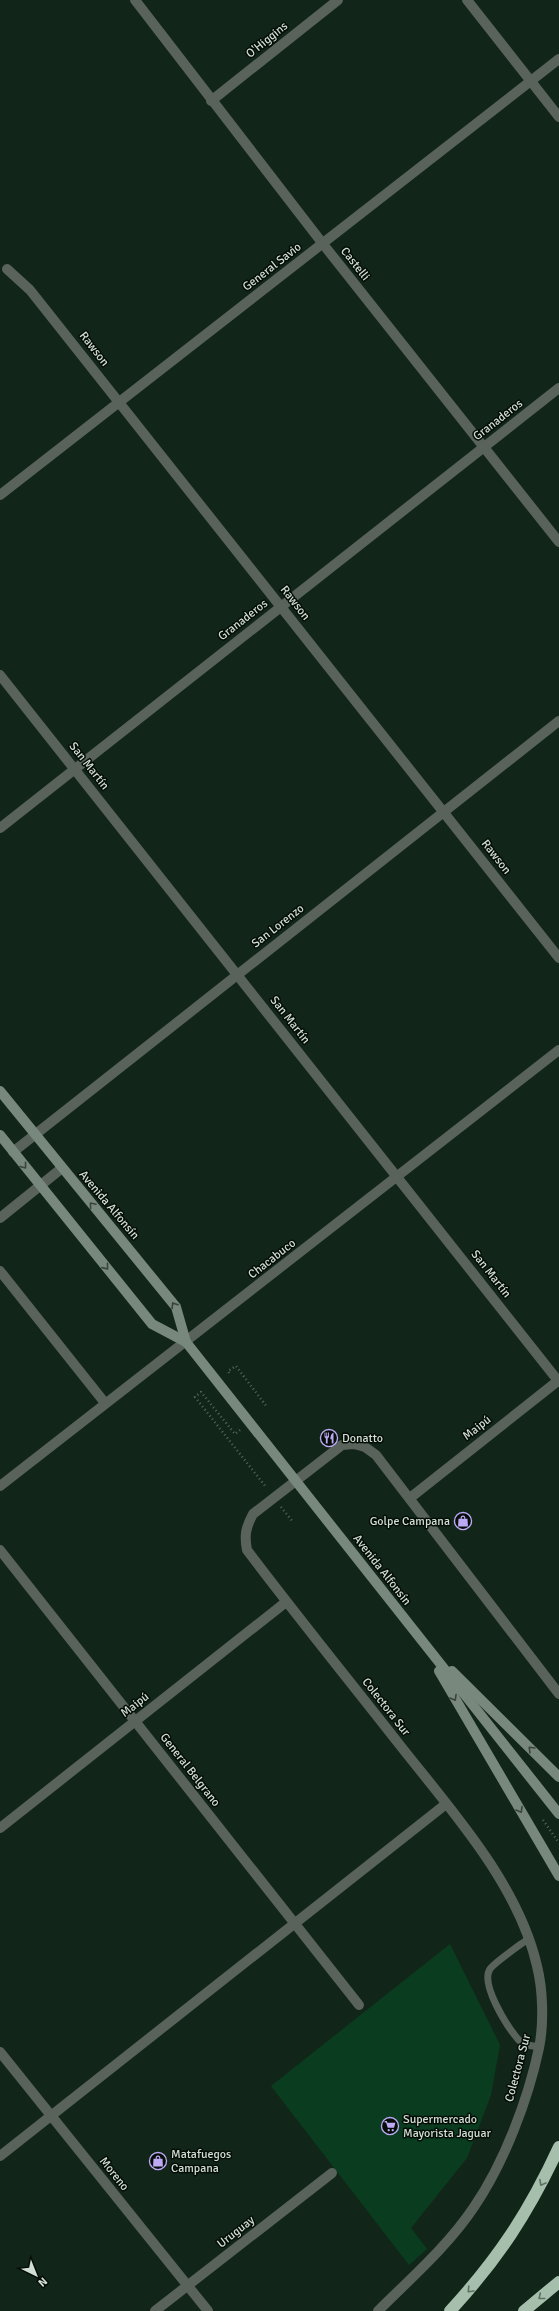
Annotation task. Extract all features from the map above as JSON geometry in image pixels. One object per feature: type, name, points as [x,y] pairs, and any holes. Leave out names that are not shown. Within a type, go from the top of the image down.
[{"type":"highway","points":[[450,2311],[479,2280],[511,2238],[528,2210],[559,2147]]},
{"type":"highway","points":[[524,2311],[559,2282]]},
{"type":"main road","name":"Avenida Alfonsín","points":[[0,1091],[176,1307],[186,1342],[559,1814]]},
{"type":"main road","name":"Avenida Alfonsín","points":[[0,1135],[152,1324],[186,1342]]},
{"type":"main road","points":[[421,1640],[559,1777]]},
{"type":"main road","points":[[421,1640],[559,1876]]},
{"type":"street","name":"Castelli","points":[[134,0],[322,244],[559,542]]},
{"type":"street","name":"O'Higgins","points":[[211,101],[338,0]]},
{"type":"street","points":[[467,0],[559,117]]},
{"type":"street","name":"General Savio","points":[[0,495],[559,59]]},
{"type":"street","name":"Rawson","points":[[7,269],[30,290],[559,958]]},
{"type":"street","name":"Granaderos","points":[[0,828],[559,388]]},
{"type":"street","name":"San Martín","points":[[0,675],[559,1381]]},
{"type":"street","name":"San Lorenzo","points":[[13,1152],[559,721]]},
{"type":"street","name":"Chacabuco","points":[[0,1486],[559,1050]]},
{"type":"street","points":[[0,1218],[62,1168]]},
{"type":"street","points":[[0,1272],[105,1403]]},
{"type":"street","name":"Maipú","points":[[410,1498],[559,1381]]},
{"type":"street","name":"Colectora Sur","points":[[378,2311],[453,2235],[474,2207],[494,2172],[524,2100],[539,2047],[540,1993],[537,1967],[528,1939],[504,1886],[446,1804],[286,1602],[248,1550],[245,1537],[247,1525],[253,1514],[342,1445],[354,1444],[365,1447],[376,1455],[410,1498],[559,1694]]},
{"type":"street","name":"General Belgrano","points":[[0,1550],[359,2005]]},
{"type":"street","name":"Maipú","points":[[0,1828],[286,1602]]},
{"type":"street","points":[[0,2156],[446,1804]]},
{"type":"street","name":"Moreno","points":[[0,2052],[208,2311]]},
{"type":"street","name":"Uruguay","points":[[155,2311],[332,2173]]},
{"type":"lane","points":[[528,1939],[490,1969],[487,1980],[491,1995],[518,2039],[529,2046],[539,2047]]},
{"type":"path","points":[[233,1377],[228,1371],[236,1366],[267,1407]]},
{"type":"path","points":[[237,1432],[235,1434],[201,1392],[195,1397],[293,1522]]},
{"type":"building","name":"Supermercado Mayorista Jaguar","points":[[450,1944],[500,2045],[491,2095],[467,2158],[411,2228],[427,2249],[409,2265],[271,2086]]},
{"type":"place","name":"Donatto","points":[[329,1438]]},
{"type":"place","name":"Golpe Campana","points":[[463,1521]]},
{"type":"place","name":"Supermercado Mayorista Jaguar","points":[[390,2126]]},
{"type":"place","name":"Matafuegos Campana","points":[[158,2161]]}]
